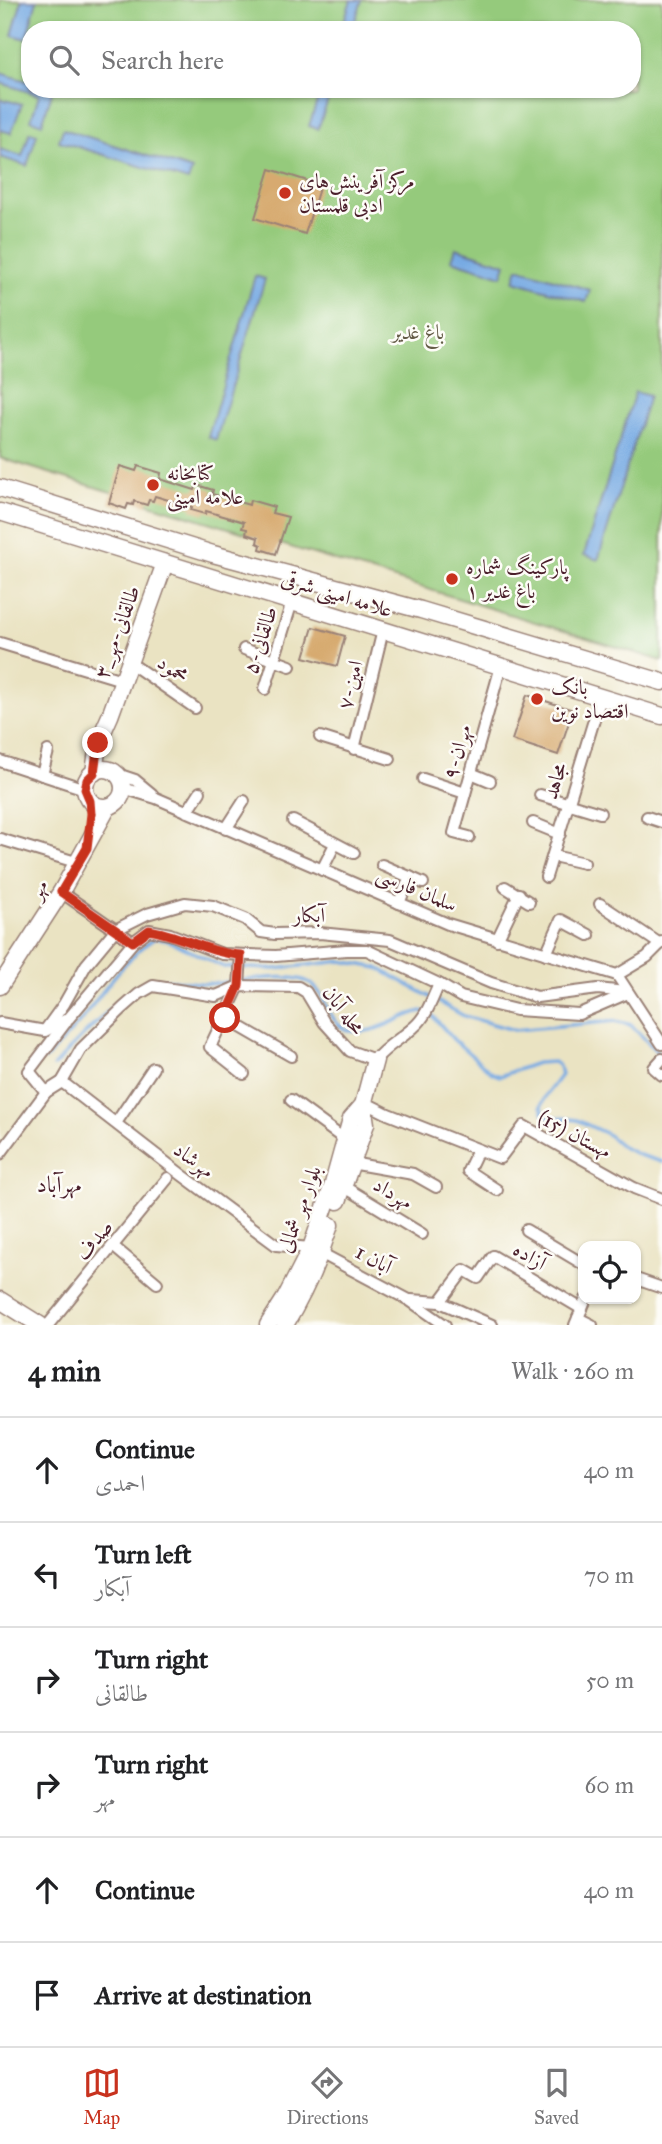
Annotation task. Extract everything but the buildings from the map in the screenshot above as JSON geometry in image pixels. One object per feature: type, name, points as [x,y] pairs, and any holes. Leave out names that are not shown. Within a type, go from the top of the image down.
[{"type":"main road","name":"علامه امینی شرقی","points":[[0,488],[213,554],[431,613],[662,681]]},
{"type":"main road","name":"علامه امینی شرقی","points":[[0,512],[662,716]]},
{"type":"main road","name":"۳_طالقانی-مهر","points":[[106,772],[98,743],[165,563]]},
{"type":"main road","points":[[422,641],[431,613]]},
{"type":"main road","points":[[106,772],[119,777],[123,788],[117,802],[108,807],[98,806],[87,795],[87,780],[106,772]]},
{"type":"main road","name":"مهر","points":[[87,795],[91,814],[87,848]]},
{"type":"main road","name":"مهر","points":[[0,986],[5,965],[61,892],[108,807]]},
{"type":"main road","name":"بلوار مهر شمالی","points":[[268,1325],[316,1250],[343,1186],[366,1124],[364,1104],[375,1060]]},
{"type":"main road","name":"بلوار مهر شمالی","points":[[285,1325],[306,1288],[344,1139],[351,1119],[364,1104]]},
{"type":"main road","points":[[0,1300],[40,1325]]},
{"type":"street","name":"۵-طالقانی","points":[[265,689],[292,602]]},
{"type":"street","name":"۷-امین","points":[[354,749],[383,630]]},
{"type":"street","points":[[0,643],[122,680]]},
{"type":"street","points":[[244,649],[290,667]]},
{"type":"street","name":"محمود","points":[[129,662],[195,708]]},
{"type":"street","name":"۹-مهران","points":[[469,837],[454,833],[501,666]]},
{"type":"street","name":"مجاهد","points":[[547,877],[601,697]]},
{"type":"street","points":[[320,737],[390,759]]},
{"type":"street","points":[[42,775],[48,751]]},
{"type":"street","points":[[0,761],[42,775],[87,795]]},
{"type":"street","name":"سلمان فارسی","points":[[106,772],[135,780],[156,798]]},
{"type":"street","points":[[471,773],[490,781]]},
{"type":"street","points":[[424,779],[465,793]]},
{"type":"street","name":"سلمان فارسی","points":[[123,788],[156,798],[448,924],[617,975]]},
{"type":"street","points":[[187,812],[200,792]]},
{"type":"street","points":[[540,795],[600,813]]},
{"type":"street","points":[[226,828],[244,801]]},
{"type":"street","points":[[647,817],[662,822]]},
{"type":"street","points":[[293,821],[354,853]]},
{"type":"street","points":[[533,823],[559,834]]},
{"type":"street","points":[[0,839],[79,863]]},
{"type":"street","points":[[322,870],[335,844]]},
{"type":"street","points":[[553,856],[584,863]]},
{"type":"street","points":[[382,865],[423,883]]},
{"type":"street","points":[[399,903],[410,877]]},
{"type":"street","points":[[497,940],[524,898],[505,887]]},
{"type":"street","points":[[46,1092],[29,1071],[69,1018],[133,942],[61,892]]},
{"type":"street","name":"آبکار","points":[[45,1031],[86,965],[115,930],[147,914],[185,903],[213,906],[245,919],[261,932],[390,940],[491,983],[537,997],[598,989],[628,993]]},
{"type":"street","points":[[600,904],[661,943],[648,957],[617,975],[662,1044]]},
{"type":"street","points":[[546,954],[561,920],[589,934]]},
{"type":"street","name":"آبکار","points":[[133,942],[149,930],[170,934],[222,954],[275,956],[368,950],[461,997],[516,1010],[579,1014],[628,993]]},
{"type":"street","points":[[241,955],[239,986],[210,1047],[244,1074]]},
{"type":"street","points":[[375,1060],[384,1048],[413,1028],[425,1015],[439,984]]},
{"type":"street","name":"محله آبان","points":[[62,1082],[81,1049],[122,1008],[153,986],[216,996],[239,986],[298,987],[306,992],[324,1022],[350,1051],[375,1060]]},
{"type":"street","points":[[0,1023],[45,1031],[69,1018]]},
{"type":"street","points":[[225,1018],[292,1056]]},
{"type":"street","points":[[116,1123],[153,1068]]},
{"type":"street","points":[[0,1154],[46,1092],[62,1082]]},
{"type":"street","name":"مهرشاد","points":[[62,1082],[276,1245],[316,1250]]},
{"type":"street","points":[[291,1100],[344,1139]]},
{"type":"street","name":"مهستان (15)","points":[[364,1104],[500,1158],[524,1126],[634,1188],[662,1199]]},
{"type":"street","points":[[478,1150],[468,1171],[497,1190]]},
{"type":"street","points":[[351,1163],[412,1174],[436,1187]]},
{"type":"street","name":"صدف","points":[[48,1325],[168,1178]]},
{"type":"street","name":"مهرداد","points":[[343,1186],[422,1234]]},
{"type":"street","points":[[526,1230],[578,1261]]},
{"type":"street","points":[[114,1247],[158,1283]]},
{"type":"street","name":"1 آبان","points":[[316,1250],[409,1300],[445,1325]]},
{"type":"street","name":"آزاده","points":[[440,1302],[464,1270],[478,1278],[493,1256],[581,1313]]},
{"type":"street","points":[[641,1281],[662,1288]]},
{"type":"street","points":[[409,1300],[440,1302],[492,1325]]},
{"type":"street","points":[[581,1313],[592,1325]]},
{"type":"green space","name":"باغ غدیر","points":[[0,0],[662,0],[662,661],[0,458]]},
{"type":"water","points":[[22,0],[37,0],[31,21],[21,21],[21,38],[12,35]]},
{"type":"water","points":[[351,0],[362,0],[355,21],[344,21]]},
{"type":"water","points":[[0,73],[21,79],[21,89],[0,83]]},
{"type":"water","points":[[38,98],[50,98],[42,124],[31,120]]},
{"type":"water","points":[[318,98],[329,98],[318,129],[309,126]]},
{"type":"water","points":[[0,99],[22,104],[11,133],[0,130]]},
{"type":"water","points":[[63,129],[192,170],[188,181],[59,141]]},
{"type":"water","points":[[30,132],[37,134],[27,166],[0,157],[0,149],[22,156]]},
{"type":"water","points":[[456,248],[506,264],[502,276],[452,260]]},
{"type":"water","points":[[518,268],[590,290],[586,302],[514,281]]},
{"type":"water","points":[[255,276],[265,279],[216,440],[208,437]]},
{"type":"water","points":[[635,392],[649,396],[598,560],[584,555]]},
{"type":"waterway","points":[[45,1059],[78,1024],[134,955],[155,938],[167,940],[224,967],[275,969],[342,961],[378,968],[464,1016],[514,1030],[615,1021],[631,1025],[662,1057]]},
{"type":"waterway","points":[[54,1066],[103,1016],[145,983],[164,980],[212,984],[263,978],[297,979],[313,986],[337,1022],[351,1031],[369,1031],[422,1011],[432,1015],[454,1040],[492,1073],[500,1076],[537,1063],[554,1062],[559,1066],[561,1075],[541,1106],[545,1116],[577,1120],[607,1134],[624,1148],[662,1162]]},
{"type":"place","name":"مرکز آفرینش‌های ادبی قلمستان","points":[[285,193]]},
{"type":"place","name":"کتابخانه علامه امینی","points":[[153,485]]},
{"type":"place","name":"پارکینگ شماره ۱ باغ غدیر","points":[[452,579]]},
{"type":"place","name":"بانک اقتصاد نوین","points":[[537,699]]},
{"type":"district","name":"مهرآباد","points":[[59,1184]]},
{"type":"route","points":[[98,743],[94,773],[87,780],[85,789],[91,814],[87,848],[61,892],[133,942],[149,930],[170,934],[222,954],[241,955],[239,986],[225,1018]]}]
